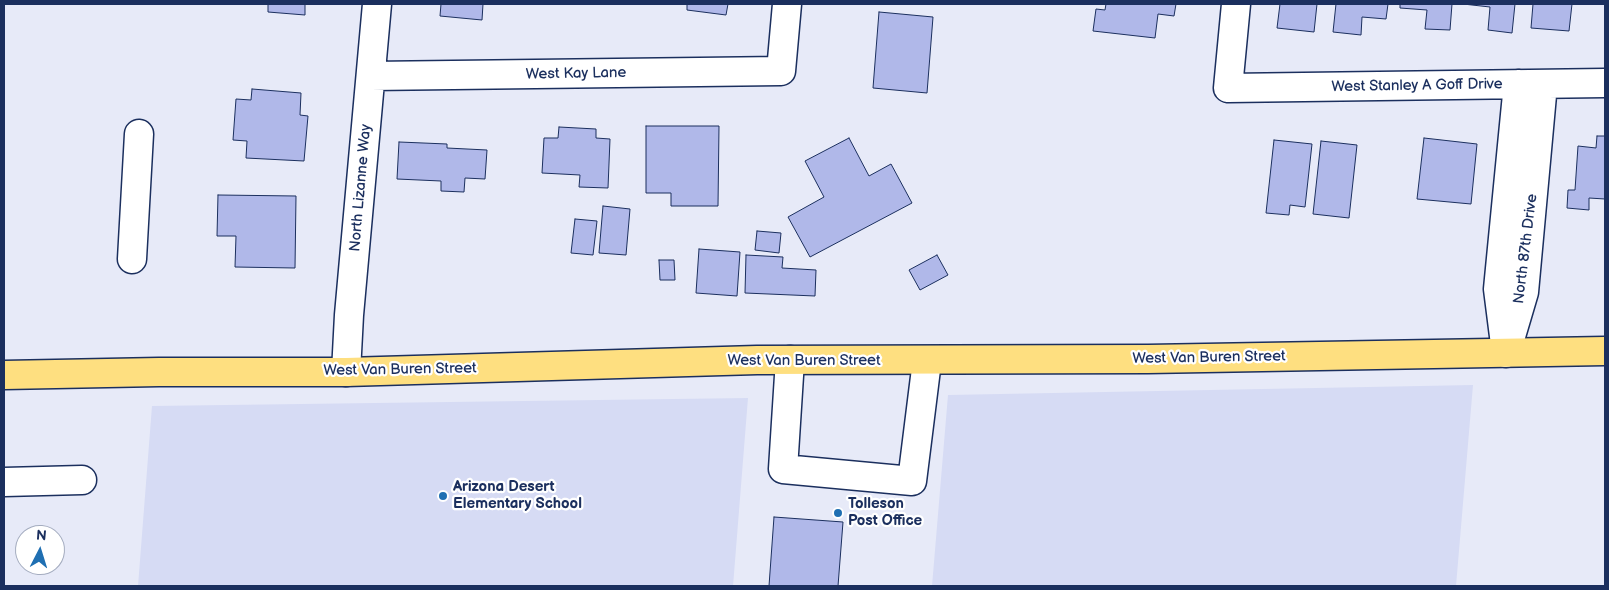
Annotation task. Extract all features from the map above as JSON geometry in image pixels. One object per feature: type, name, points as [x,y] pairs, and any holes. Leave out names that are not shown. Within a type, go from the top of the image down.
[{"type":"main road","name":"West Van Buren Street","points":[[4,375],[159,372],[346,372],[790,360],[1148,359],[1605,351]]},
{"type":"street","name":"North Lizanne Way","points":[[346,372],[349,315],[377,4]]},
{"type":"street","name":"West Kay Lane","points":[[371,76],[781,71],[787,4]]},
{"type":"street","name":"West Stanley A Goff Drive","points":[[1236,4],[1228,88],[1605,83]]},
{"type":"street","name":"North 87th Drive","points":[[1506,353],[1524,292],[1530,84]]},
{"type":"street","points":[[132,258],[139,134]]},
{"type":"street","points":[[790,360],[783,469],[912,481],[927,361]]},
{"type":"street","points":[[4,482],[82,480]]},
{"type":"shaded area","points":[[1473,385],[1456,586],[932,586],[948,395]]},
{"type":"shaded area","name":"Arizona Desert Elementary School","points":[[748,398],[733,586],[138,586],[152,406]]},
{"type":"building","points":[[268,4],[305,4],[305,15],[268,12]]},
{"type":"building","points":[[441,4],[483,4],[482,20],[440,16]]},
{"type":"building","points":[[687,4],[728,4],[726,15],[687,10]]},
{"type":"building","points":[[1106,4],[1176,4],[1174,16],[1158,14],[1155,38],[1093,31],[1096,9],[1105,10]]},
{"type":"building","points":[[1280,4],[1317,4],[1314,32],[1277,28]]},
{"type":"building","points":[[1336,4],[1388,4],[1386,19],[1362,17],[1361,35],[1333,32]]},
{"type":"building","points":[[1400,4],[1452,4],[1450,30],[1425,29],[1427,10],[1400,8]]},
{"type":"building","points":[[1463,4],[1515,4],[1512,33],[1488,30],[1490,7]]},
{"type":"building","points":[[1533,4],[1572,4],[1569,31],[1531,28]]},
{"type":"building","points":[[879,12],[933,17],[927,93],[873,88]]},
{"type":"building","points":[[252,89],[301,93],[300,115],[308,116],[304,161],[246,158],[247,141],[233,140],[236,99],[251,100]]},
{"type":"building","points":[[646,126],[719,126],[718,206],[671,206],[671,193],[646,193]]},
{"type":"building","points":[[559,127],[596,129],[596,138],[610,139],[608,188],[579,187],[580,175],[542,173],[544,138],[558,138]]},
{"type":"building","points":[[1597,136],[1605,136],[1605,199],[1589,198],[1589,210],[1567,208],[1568,190],[1575,190],[1578,146],[1596,148]]},
{"type":"building","points":[[849,138],[869,176],[891,164],[912,203],[810,257],[788,217],[824,197],[805,161]]},
{"type":"building","points":[[1424,138],[1477,144],[1471,204],[1417,199]]},
{"type":"building","points":[[1274,140],[1312,144],[1305,207],[1290,205],[1289,215],[1266,213]]},
{"type":"building","points":[[1321,141],[1357,145],[1349,218],[1313,214]]},
{"type":"building","points":[[399,142],[447,144],[447,148],[487,150],[485,179],[465,178],[464,192],[441,191],[441,181],[397,179]]},
{"type":"building","points":[[218,195],[296,196],[295,268],[235,267],[236,236],[217,236]]},
{"type":"building","points":[[603,206],[630,209],[626,255],[599,253]]},
{"type":"building","points":[[575,219],[597,221],[593,255],[571,253]]},
{"type":"building","points":[[757,231],[781,233],[779,253],[755,250]]},
{"type":"building","points":[[699,249],[740,252],[737,296],[696,293]]},
{"type":"building","points":[[746,255],[783,257],[782,268],[816,270],[815,296],[745,293]]},
{"type":"building","points":[[937,255],[948,275],[920,290],[909,270]]},
{"type":"building","points":[[659,260],[674,260],[675,280],[660,280]]},
{"type":"building","points":[[774,517],[843,522],[838,586],[769,586]]},
{"type":"place","name":"Arizona Desert Elementary School","points":[[443,496]]},
{"type":"place","name":"Tolleson Post Office","points":[[838,513]]}]
